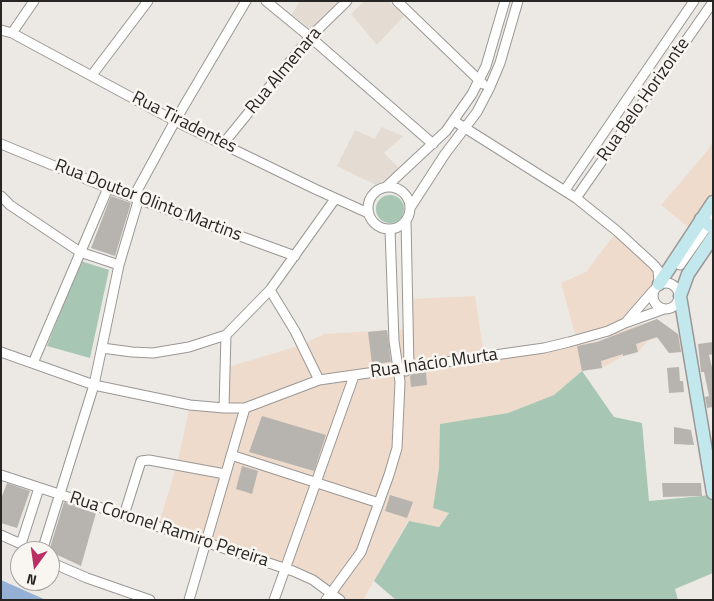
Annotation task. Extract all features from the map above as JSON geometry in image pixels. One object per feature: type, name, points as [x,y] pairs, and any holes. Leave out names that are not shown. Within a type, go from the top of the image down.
[{"type":"street","points":[[12,33],[34,1]]},
{"type":"street","points":[[92,75],[148,1]]},
{"type":"street","points":[[45,541],[94,385],[136,197],[175,120],[246,1]]},
{"type":"street","points":[[266,1],[433,144]]},
{"type":"street","name":"Rua Almenara","points":[[223,144],[310,37],[347,1]]},
{"type":"street","points":[[397,1],[478,82],[489,89]]},
{"type":"street","points":[[406,220],[402,225],[390,229],[376,225],[368,213],[370,199],[433,144],[454,121],[478,82],[492,47],[505,1]]},
{"type":"street","points":[[400,382],[409,367],[406,220],[410,208],[440,160],[477,112],[489,89],[500,63],[518,1]]},
{"type":"street","name":"Rua Belo Horizonte","points":[[565,190],[694,1]]},
{"type":"street","name":"Rua Belo Horizonte","points":[[576,198],[713,2]]},
{"type":"street","name":"Rua Tiradentes","points":[[1,30],[12,33],[223,144],[368,213]]},
{"type":"street","points":[[454,121],[565,190],[617,231],[658,270],[660,278],[654,301],[664,309],[673,307],[679,300],[688,274],[713,237]]},
{"type":"street","name":"Rua Doutor Olinto Martins","points":[[1,144],[108,188],[295,256]]},
{"type":"street","points":[[386,187],[393,188],[405,195],[410,208]]},
{"type":"street","points":[[33,363],[108,188]]},
{"type":"street","points":[[1,196],[10,205],[80,252],[120,265]]},
{"type":"street","points":[[102,348],[154,353],[188,347],[226,336],[270,290],[335,198]]},
{"type":"street","points":[[681,266],[709,220],[713,202]]},
{"type":"street","points":[[625,323],[656,288],[709,220]]},
{"type":"street","points":[[709,220],[713,228]]},
{"type":"street","points":[[329,597],[360,552],[397,448],[400,382],[394,332],[390,229]]},
{"type":"street","points":[[656,288],[668,282],[673,284],[679,291],[707,427],[713,493]]},
{"type":"street","points":[[270,290],[295,331],[319,380]]},
{"type":"street","name":"Rua Inácio Murta","points":[[245,408],[319,380],[552,346],[591,337],[664,309]]},
{"type":"street","points":[[224,408],[226,336]]},
{"type":"street","points":[[1,352],[94,385],[190,405],[245,408],[189,600]]},
{"type":"street","points":[[274,600],[354,376]]},
{"type":"street","points":[[231,455],[379,503]]},
{"type":"street","points":[[124,515],[141,461],[149,460],[225,474]]},
{"type":"street","name":"Rua Coronel Ramiro Pereira","points":[[1,475],[285,568],[313,580],[329,597],[340,600]]},
{"type":"street","points":[[22,541],[39,488]]},
{"type":"street","points":[[1,535],[14,541]]},
{"type":"street","points":[[60,566],[150,600]]},
{"type":"shaded area","points":[[300,1],[339,1],[310,29],[292,14]]},
{"type":"shaded area","points":[[364,1],[388,1],[404,16],[377,45],[351,14]]},
{"type":"shaded area","points":[[381,127],[403,136],[384,153],[399,168],[378,186],[337,166],[355,130],[375,139]]},
{"type":"shaded area","points":[[713,142],[713,202],[693,231],[661,205]]},
{"type":"shaded area","points":[[617,231],[654,265],[659,284],[625,323],[577,341],[561,283],[586,272]]},
{"type":"shaded area","points":[[475,296],[484,356],[409,367],[410,374],[600,341],[616,333],[657,319],[682,338],[685,352],[669,353],[657,338],[648,341],[638,352],[623,356],[602,368],[582,371],[554,395],[508,413],[441,424],[439,468],[433,508],[449,512],[439,527],[408,521],[363,600],[340,600],[313,580],[158,526],[177,465],[190,405],[224,408],[225,368],[301,345],[324,334],[407,329],[409,299]]},
{"type":"green space","points":[[390,195],[400,199],[404,209],[400,219],[390,223],[380,219],[376,209],[380,199]]},
{"type":"green space","points":[[81,261],[109,270],[90,358],[47,346]]},
{"type":"green space","points":[[582,371],[614,417],[642,423],[649,501],[713,494],[713,573],[675,589],[678,600],[396,600],[374,581],[409,521],[439,527],[449,513],[433,508],[439,468],[440,424],[508,413],[554,395]]},
{"type":"water","points":[[1,580],[10,584],[10,591],[26,591],[46,600],[1,600]]},
{"type":"building","points":[[111,196],[131,203],[115,256],[91,248]]},
{"type":"building","points":[[657,319],[678,334],[681,352],[669,353],[657,337],[636,344],[638,352],[623,356],[623,354],[601,361],[602,368],[582,371],[577,346],[597,342]]},
{"type":"building","points":[[387,330],[391,362],[372,364],[368,332]]},
{"type":"building","points":[[713,342],[713,354],[709,355],[713,371],[713,407],[707,408],[705,397],[709,396],[704,372],[701,372],[698,344]]},
{"type":"building","points":[[679,367],[680,381],[683,381],[684,392],[669,393],[667,368]]},
{"type":"building","points":[[426,372],[427,385],[411,387],[410,376],[412,374]]},
{"type":"building","points":[[262,416],[326,435],[314,471],[249,452]]},
{"type":"building","points":[[674,427],[691,430],[694,445],[674,444]]},
{"type":"building","points":[[242,466],[258,471],[252,494],[236,489]]},
{"type":"building","points":[[7,483],[30,491],[17,528],[1,523],[1,499]]},
{"type":"building","points":[[662,483],[701,483],[702,496],[663,497]]},
{"type":"building","points":[[390,495],[413,502],[407,518],[385,511]]},
{"type":"building","points":[[64,502],[96,513],[81,566],[60,556],[60,541],[52,541]]}]
